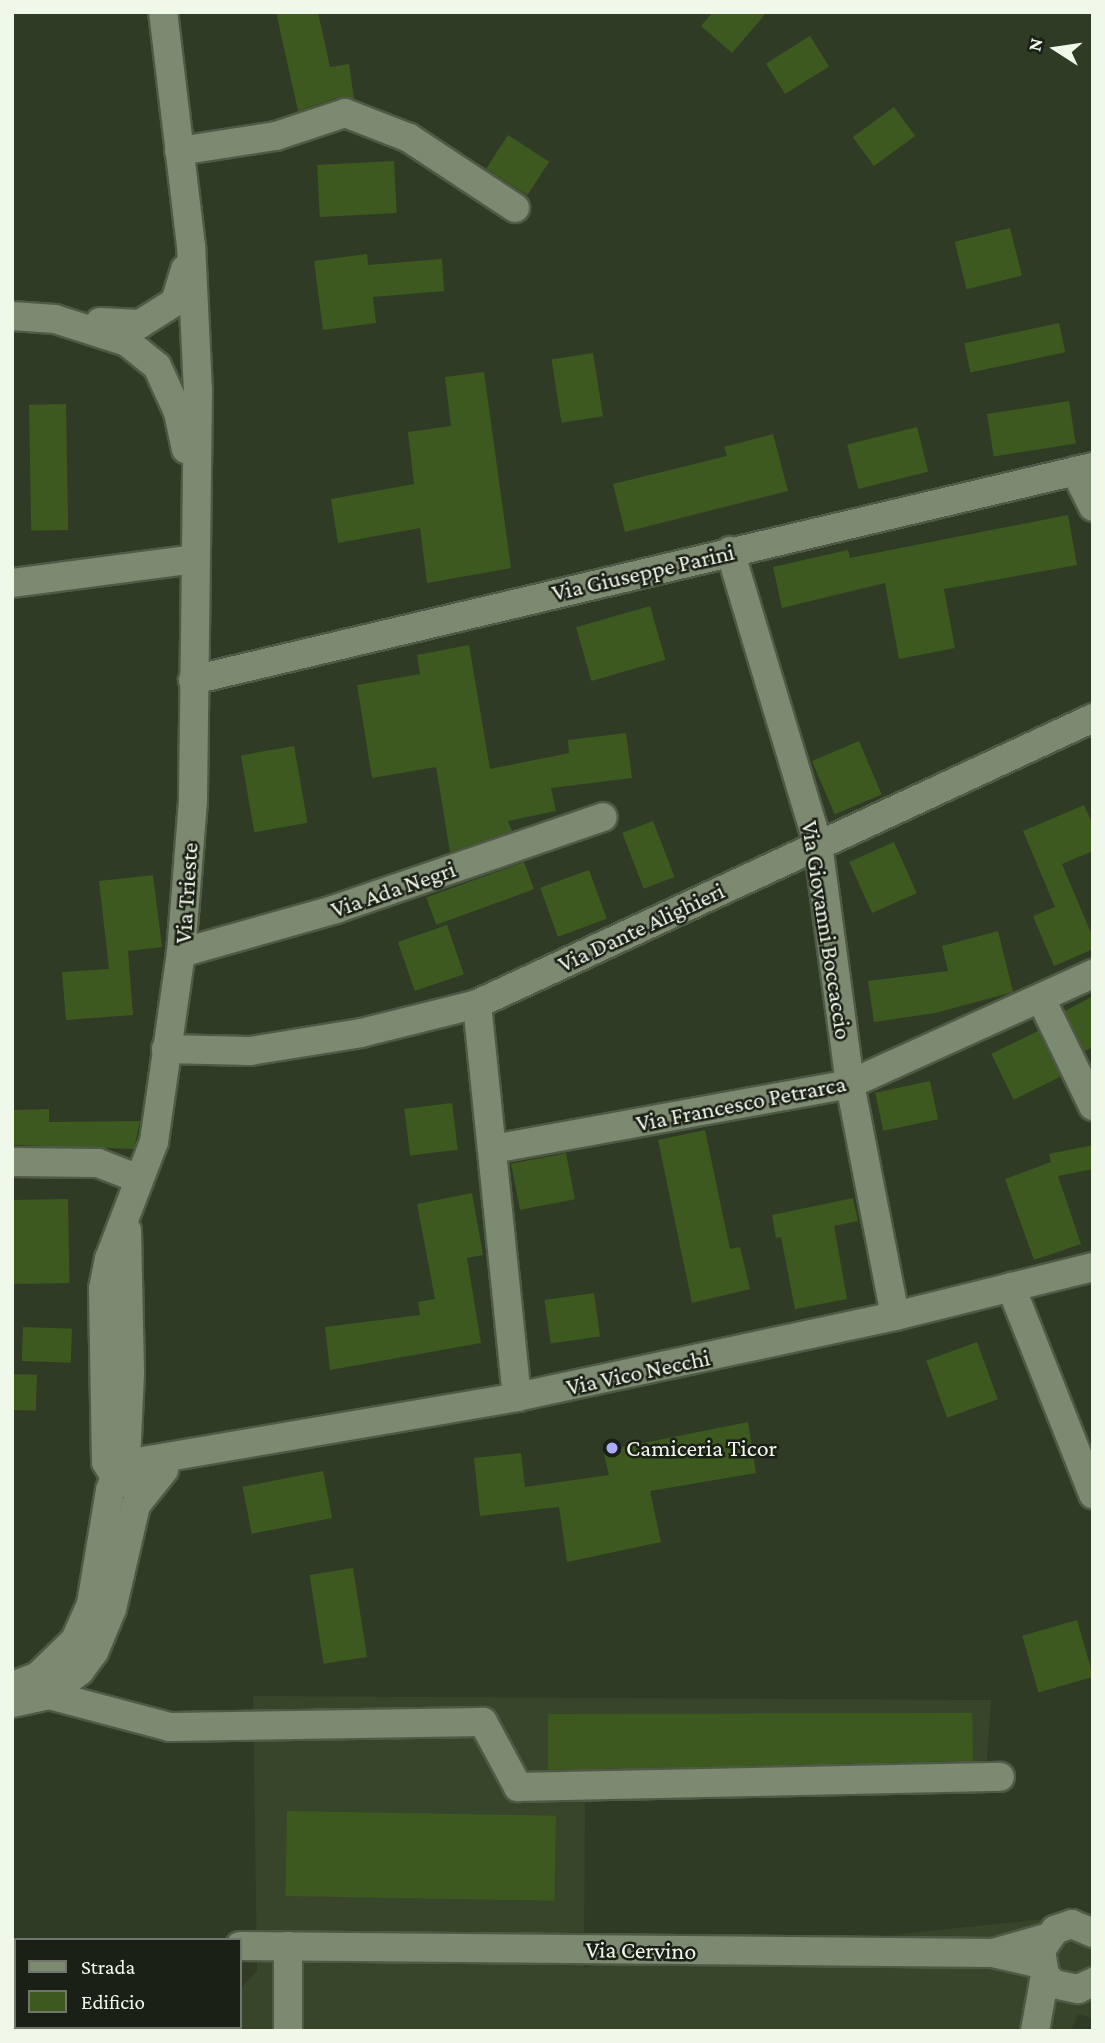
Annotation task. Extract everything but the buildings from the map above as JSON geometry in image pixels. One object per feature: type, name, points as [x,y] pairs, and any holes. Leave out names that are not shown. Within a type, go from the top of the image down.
[{"type":"street","points":[[163,12],[191,246],[198,392],[195,496]]},
{"type":"street","points":[[179,151],[276,136],[345,114],[409,138],[515,208]]},
{"type":"street","points":[[12,316],[140,324],[175,302],[191,246]]},
{"type":"street","points":[[55,319],[127,342],[157,366],[178,412],[195,496]]},
{"type":"street","points":[[1084,469],[1093,507]]},
{"type":"street","name":"Via Giuseppe Parini","points":[[193,680],[1084,469]]},
{"type":"street","name":"Via Trieste","points":[[122,1474],[104,1452],[103,1289],[109,1259],[154,1142],[181,953],[193,799],[195,496]]},
{"type":"street","name":"Via Giovanni Boccaccio","points":[[730,551],[818,844],[850,1084],[895,1316]]},
{"type":"street","points":[[12,583],[195,559]]},
{"type":"street","name":"Via Dante Alighieri","points":[[166,1049],[250,1051],[361,1033],[477,1004],[1093,718]]},
{"type":"street","name":"Via Ada Negri","points":[[181,953],[336,909],[603,817]]},
{"type":"street","name":"Via Francesco Petrarca","points":[[493,1149],[850,1084],[1093,974]]},
{"type":"street","points":[[1041,999],[1093,1106]]},
{"type":"street","points":[[477,1004],[517,1397]]},
{"type":"street","points":[[12,1162],[78,1162],[129,1172],[133,1200]]},
{"type":"street","name":"Via Vico Necchi","points":[[122,1474],[517,1397],[895,1316],[1093,1267]]},
{"type":"street","points":[[1011,1287],[1093,1494]]},
{"type":"street","points":[[12,1703],[49,1695],[80,1671],[94,1652],[106,1628],[136,1506],[170,1464]]},
{"type":"street","points":[[120,1575],[115,1544],[122,1474]]},
{"type":"street","points":[[12,1686],[38,1676],[63,1655],[85,1620],[122,1474]]},
{"type":"street","points":[[49,1695],[170,1727],[483,1722],[518,1787],[1000,1777]]},
{"type":"street","points":[[1035,2030],[1055,1930],[1072,1924],[1091,1930]]},
{"type":"street","name":"Via Cervino","points":[[242,1946],[993,1953],[1049,1967]]},
{"type":"street","points":[[288,1946],[288,2031]]},
{"type":"street","points":[[1049,1967],[1093,1982]]},
{"type":"shaded area","points":[[253,1696],[991,1700],[985,1790],[585,1795],[584,1967],[1093,1914],[1093,2018],[1078,2014],[1071,2031],[199,2031],[242,2029],[242,1987],[257,1971]]},
{"type":"place","name":"Camiceria Ticor","points":[[612,1448]]}]
